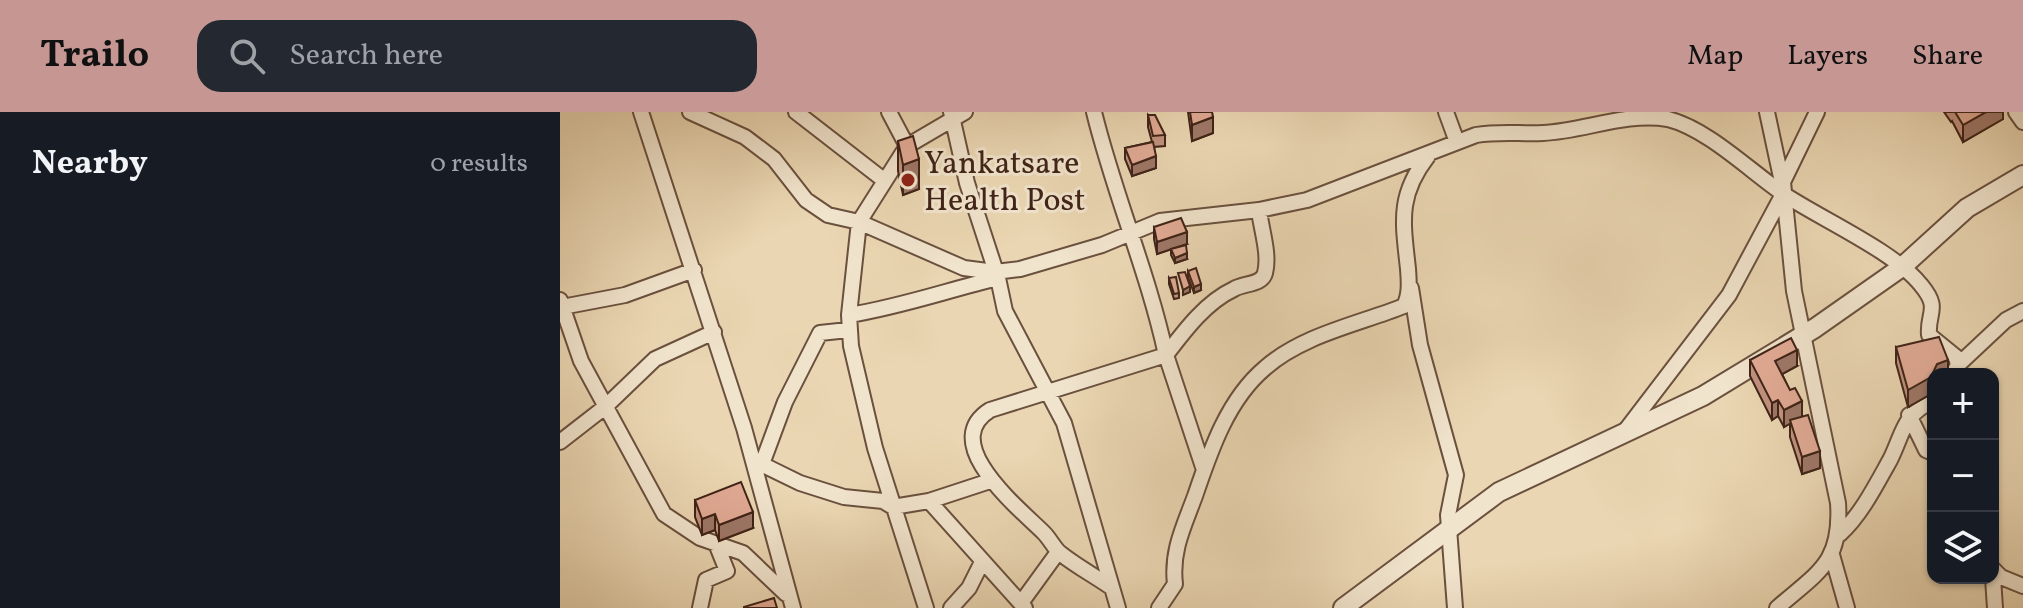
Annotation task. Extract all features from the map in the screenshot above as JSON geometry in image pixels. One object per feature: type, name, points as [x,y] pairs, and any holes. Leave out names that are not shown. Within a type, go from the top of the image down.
[{"type":"street","points":[[641,112],[758,462],[790,602]]},
{"type":"street","points":[[690,112],[745,137],[774,159],[806,200],[828,215],[859,222],[964,268],[997,275]]},
{"type":"street","points":[[796,112],[885,181]]},
{"type":"street","points":[[889,112],[907,146]]},
{"type":"street","points":[[926,608],[875,448],[848,330],[849,315],[859,222],[907,146],[951,116],[965,112]]},
{"type":"street","points":[[1094,112],[1111,176],[1133,231],[1166,355],[1203,467]]},
{"type":"street","points":[[1446,112],[1457,142]]},
{"type":"street","points":[[1767,112],[1790,225],[1794,291],[1838,503],[1840,534],[1832,555],[1808,583],[1777,608]]},
{"type":"street","points":[[1621,436],[1729,295],[1817,112]]},
{"type":"street","points":[[2016,112],[2023,122]]},
{"type":"street","points":[[951,116],[1005,311],[1064,423],[1118,608]]},
{"type":"street","points":[[849,315],[889,308],[1102,245],[1160,221],[1259,210],[1325,194],[1457,142],[1498,131],[1542,133],[1588,118],[1632,116],[1667,118],[1687,126],[1902,267],[1920,282],[1933,305],[1929,335],[1956,357],[1956,368]]},
{"type":"street","points":[[1430,154],[1407,189],[1403,209],[1409,281],[1420,345],[1456,475],[1449,505],[1455,608]]},
{"type":"street","points":[[1343,608],[1499,492],[1703,396],[1804,334],[1902,267],[1967,208],[2023,175]]},
{"type":"street","points":[[1112,588],[1058,552],[1047,536],[990,481],[976,450],[976,419],[990,410],[1166,355],[1210,305],[1234,289],[1265,276],[1267,263],[1259,210]]},
{"type":"street","points":[[694,270],[625,295],[561,304],[581,361],[664,514],[717,546],[743,553],[790,602]]},
{"type":"street","points":[[1159,608],[1175,584],[1173,565],[1177,539],[1203,467],[1230,413],[1265,367],[1332,332],[1404,306],[1409,281]]},
{"type":"street","points":[[1958,368],[2006,320],[2023,311]]},
{"type":"street","points":[[758,462],[820,333],[848,330]]},
{"type":"street","points":[[560,442],[605,407],[655,359],[714,332]]},
{"type":"street","points":[[1840,534],[1856,520],[1891,458],[1909,415],[1927,404]]},
{"type":"street","points":[[1909,415],[1927,450]]},
{"type":"street","points":[[758,462],[800,483],[844,497],[883,501],[893,507],[929,501],[990,481]]},
{"type":"street","points":[[929,501],[1023,605],[1058,552]]},
{"type":"street","points":[[700,608],[706,580],[727,571],[717,546]]},
{"type":"street","points":[[1832,555],[1847,608]]},
{"type":"street","points":[[951,608],[969,588],[982,562]]},
{"type":"street","points":[[1999,575],[2023,586]]},
{"type":"street","points":[[1993,584],[1995,608]]},
{"type":"building","points":[[1190,112],[1212,112],[1213,117],[1192,125]]},
{"type":"building","points":[[1955,112],[1986,112],[1963,125]]},
{"type":"building","points":[[1148,115],[1155,115],[1165,135],[1153,136]]},
{"type":"building","points":[[913,136],[919,159],[903,165],[898,141]]},
{"type":"building","points":[[1153,142],[1156,156],[1132,165],[1125,148]]},
{"type":"building","points":[[1181,218],[1187,232],[1157,242],[1154,227]]},
{"type":"building","points":[[1186,245],[1187,253],[1175,258],[1171,249]]},
{"type":"building","points":[[1196,268],[1201,284],[1194,287],[1188,271]]},
{"type":"building","points":[[1185,272],[1190,286],[1183,290],[1178,273]]},
{"type":"building","points":[[1176,277],[1179,293],[1174,294],[1169,278]]},
{"type":"building","points":[[1939,337],[1948,360],[1937,364],[1935,368],[1927,368],[1927,379],[1908,390],[1896,347]]},
{"type":"building","points":[[1791,338],[1797,350],[1775,361],[1790,390],[1795,388],[1802,401],[1784,410],[1778,400],[1772,403],[1750,360]]},
{"type":"building","points":[[1808,415],[1820,451],[1802,457],[1790,420]]},
{"type":"building","points":[[741,482],[753,512],[719,525],[715,514],[702,519],[695,500]]},
{"type":"building","points":[[774,598],[777,608],[744,608],[744,607]]},
{"type":"place","name":"Yankatsare Health Post","points":[[908,180]]}]
